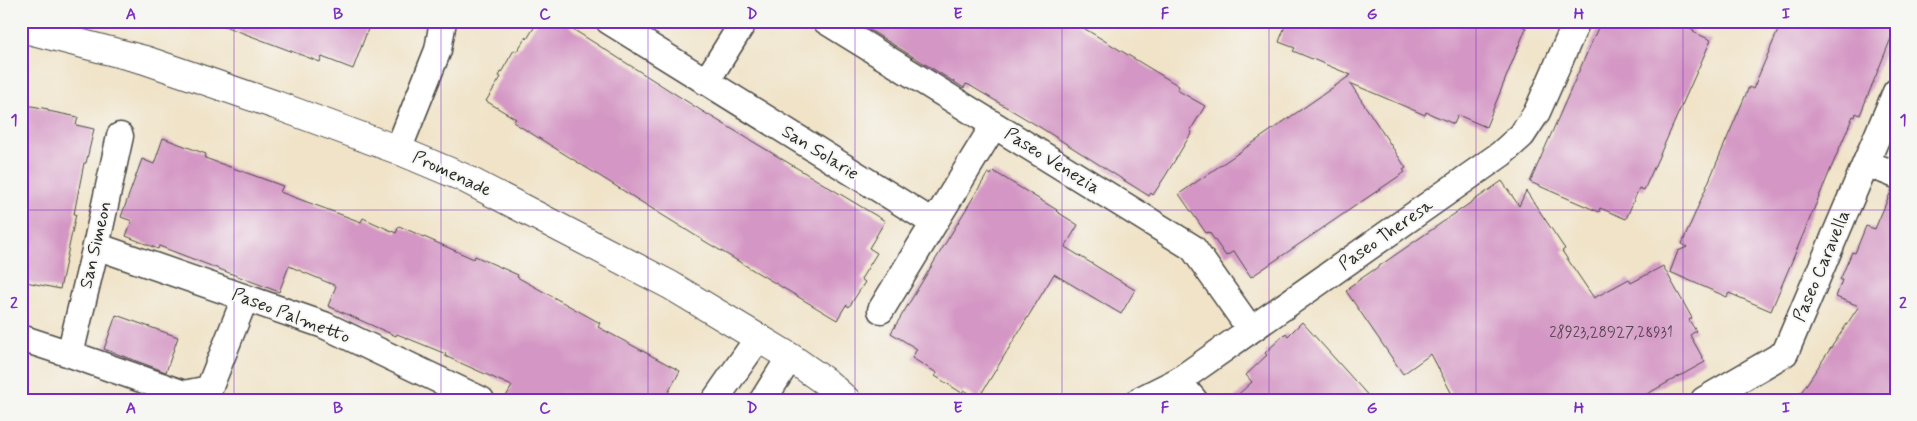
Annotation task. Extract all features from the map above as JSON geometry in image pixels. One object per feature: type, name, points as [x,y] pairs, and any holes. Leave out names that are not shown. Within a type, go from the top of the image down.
[{"type":"street","points":[[398,150],[438,50],[443,21]]},
{"type":"street","name":"San Solarie","points":[[609,21],[934,223]]},
{"type":"street","points":[[706,82],[744,21]]},
{"type":"street","name":"Paseo Venezia","points":[[826,21],[1192,248],[1250,329]]},
{"type":"street","name":"Paseo Theresa","points":[[1140,400],[1186,391],[1250,329],[1501,154],[1522,135],[1538,112],[1577,21]]},
{"type":"street","name":"Promenade","points":[[21,28],[145,60],[398,150],[462,176],[670,285],[790,357],[827,383],[846,400]]},
{"type":"street","name":"Paseo Caravella","points":[[1704,400],[1785,353],[1896,92]]},
{"type":"street","points":[[881,310],[994,125]]},
{"type":"street","name":"San Simeon","points":[[70,354],[120,136]]},
{"type":"street","points":[[1866,162],[1896,175]]},
{"type":"street","name":"Paseo Palmetto","points":[[96,246],[324,325],[480,400]]},
{"type":"street","points":[[21,338],[184,394],[209,388],[245,298]]},
{"type":"street","points":[[715,400],[759,337]]},
{"type":"street","points":[[764,400],[790,357]]},
{"type":"building","points":[[220,21],[371,21],[353,69],[322,57],[320,62],[219,24]]},
{"type":"building","points":[[538,21],[560,21],[702,111],[885,221],[869,248],[877,253],[861,279],[865,282],[849,307],[846,305],[837,320],[696,236],[513,122],[516,119],[486,101],[501,77],[499,76],[514,50],[517,51],[526,37],[527,39]]},
{"type":"building","points":[[855,21],[1072,21],[1179,86],[1177,90],[1205,106],[1166,175],[1153,195],[1151,193],[1149,196],[1038,126],[969,85],[966,84],[964,88]]},
{"type":"building","points":[[1287,21],[1511,21],[1526,28],[1486,127],[1458,115],[1454,124],[1426,112],[1425,115],[1350,83],[1406,168],[1403,170],[1405,172],[1251,277],[1234,251],[1226,256],[1209,232],[1206,233],[1179,194],[1351,75],[1293,51],[1295,48],[1279,42]]},
{"type":"building","points":[[1601,21],[1675,21],[1711,40],[1644,190],[1639,188],[1626,219],[1600,208],[1599,212],[1530,182]]},
{"type":"building","points":[[1782,21],[1896,21],[1896,26],[1860,115],[1856,113],[1855,117],[1853,116],[1771,311],[1729,293],[1727,297],[1670,272],[1678,251],[1687,247],[1682,244],[1749,87],[1753,89]]},
{"type":"building","points":[[21,104],[78,117],[76,125],[94,129],[86,163],[84,163],[74,214],[76,214],[60,289],[21,281]]},
{"type":"building","points":[[163,138],[206,154],[205,158],[283,186],[280,192],[361,222],[363,218],[396,233],[399,226],[474,259],[475,256],[518,275],[517,277],[600,323],[598,327],[680,371],[664,400],[504,400],[512,386],[445,356],[446,354],[397,334],[396,336],[328,306],[336,286],[289,266],[279,292],[159,246],[158,249],[126,236],[132,221],[121,217],[142,159],[154,164]]},
{"type":"building","points":[[993,171],[1078,225],[1065,247],[1135,290],[1121,314],[1054,274],[978,399],[964,390],[962,393],[935,376],[937,373],[912,358],[917,349],[891,333],[988,173],[991,175]]},
{"type":"building","points":[[1502,181],[1519,206],[1526,191],[1565,249],[1562,251],[1594,298],[1629,279],[1631,283],[1663,266],[1692,318],[1689,320],[1696,331],[1690,335],[1705,362],[1636,400],[1455,400],[1431,354],[1403,374],[1346,291],[1350,289],[1349,287]]},
{"type":"building","points":[[1892,189],[1896,190],[1896,400],[1796,400],[1859,306],[1836,297],[1842,280],[1840,280],[1852,252],[1855,253],[1866,226],[1875,229]]},
{"type":"building","points":[[116,315],[178,337],[166,372],[104,349]]},
{"type":"building","points":[[1302,322],[1372,400],[1232,400],[1252,382],[1246,375],[1267,355],[1265,353],[1286,333],[1288,336]]}]
